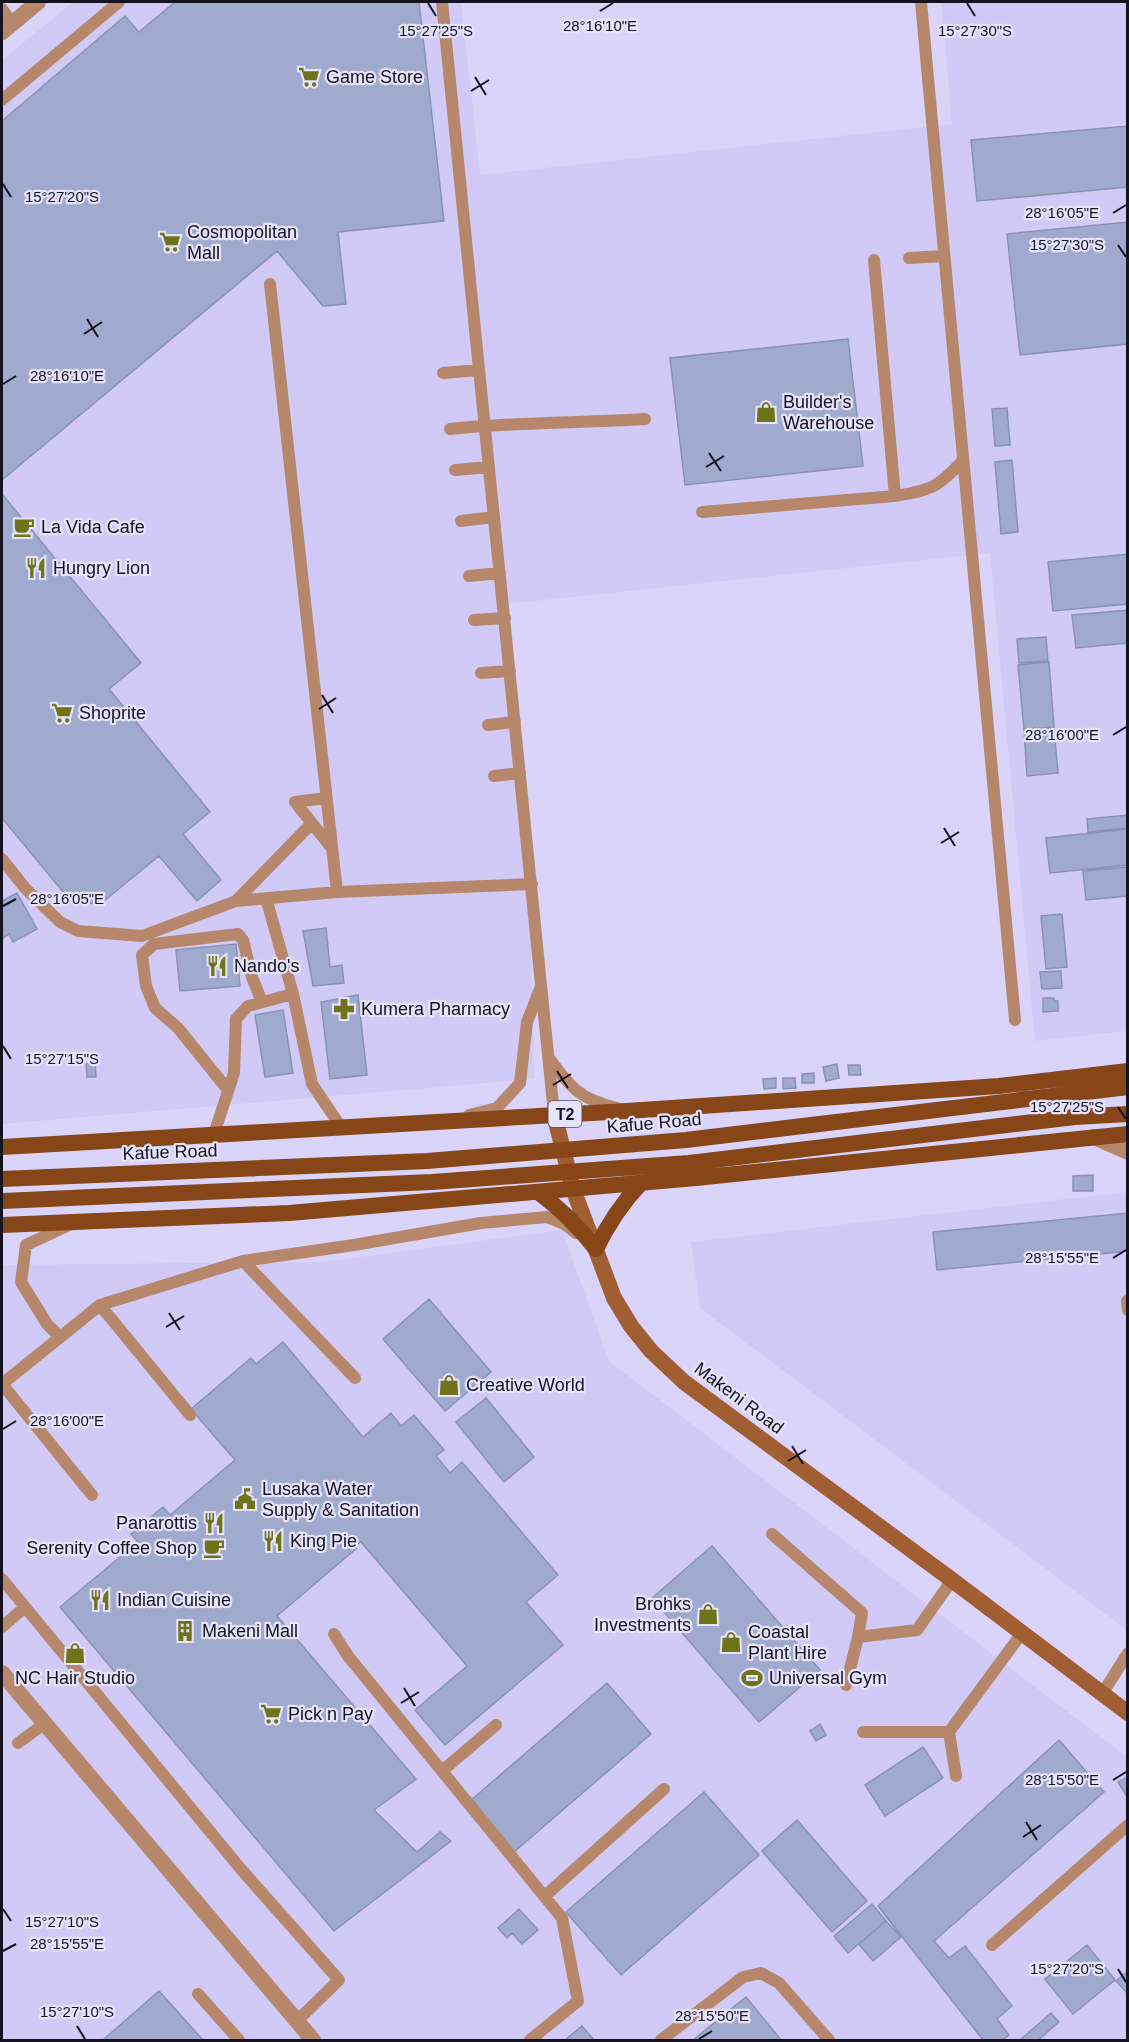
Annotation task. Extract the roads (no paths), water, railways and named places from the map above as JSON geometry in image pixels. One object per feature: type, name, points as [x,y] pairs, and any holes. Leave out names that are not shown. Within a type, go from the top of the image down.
[{"type":"main road","name":"Kafue Road","points":[[2,1147],[627,1111],[999,1086],[1128,1071]]},
{"type":"main road","name":"Kafue Road","points":[[2,1179],[427,1161],[686,1140],[1128,1087]]},
{"type":"main road","name":"Makeni Road","points":[[554,1114],[573,1189],[614,1298],[631,1326],[651,1351],[684,1382],[1128,1713]]},
{"type":"main road","points":[[2,1201],[432,1182],[689,1163],[1075,1117],[1128,1114]]},
{"type":"main road","points":[[2,1224],[289,1213],[749,1173],[1128,1134]]},
{"type":"main road","points":[[538,1192],[560,1208],[596,1249],[617,1210],[641,1183]]},
{"type":"street","points":[[7,27],[33,3]]},
{"type":"street","points":[[1094,1137],[1128,1152]]},
{"type":"street","points":[[2,1673],[313,2040]]},
{"type":"lane","points":[[2,100],[119,2]]},
{"type":"lane","points":[[442,2],[554,1114]]},
{"type":"lane","points":[[921,2],[1016,1020]]},
{"type":"lane","points":[[2,9],[7,27]]},
{"type":"lane","points":[[909,258],[944,256]]},
{"type":"lane","points":[[874,260],[895,496]]},
{"type":"lane","points":[[270,284],[337,892]]},
{"type":"lane","points":[[443,373],[479,369]]},
{"type":"lane","points":[[450,429],[485,425],[645,418]]},
{"type":"lane","points":[[702,512],[922,492],[946,480],[963,460]]},
{"type":"lane","points":[[455,470],[489,467]]},
{"type":"lane","points":[[462,520],[494,517]]},
{"type":"lane","points":[[469,576],[500,573]]},
{"type":"lane","points":[[474,621],[505,618]]},
{"type":"lane","points":[[481,673],[510,671]]},
{"type":"lane","points":[[488,724],[515,722]]},
{"type":"lane","points":[[494,776],[520,773]]},
{"type":"lane","points":[[326,798],[295,802],[332,848]]},
{"type":"lane","points":[[236,901],[312,823]]},
{"type":"lane","points":[[2,859],[25,888],[60,922],[78,931],[142,936],[236,901],[337,892],[532,884]]},
{"type":"lane","points":[[266,898],[293,994],[312,1084],[341,1127]]},
{"type":"lane","points":[[228,1090],[178,1028],[155,1008],[146,986],[142,955],[154,944],[238,934],[243,940],[252,977],[262,1002]]},
{"type":"lane","points":[[448,1121],[497,1108],[520,1083],[527,1022],[542,986]]},
{"type":"lane","points":[[214,1134],[234,1073],[236,1019],[248,1006],[293,994]]},
{"type":"lane","points":[[548,1058],[570,1088],[598,1104],[627,1111]]},
{"type":"lane","points":[[92,1495],[3,1379],[100,1305],[243,1261],[481,1223],[547,1217],[564,1224],[596,1249]]},
{"type":"lane","points":[[60,1337],[47,1324],[21,1282],[26,1245],[75,1222]]},
{"type":"lane","points":[[243,1261],[355,1378]]},
{"type":"lane","points":[[1127,1301],[1128,1310]]},
{"type":"lane","points":[[100,1305],[190,1415]]},
{"type":"lane","points":[[772,1534],[862,1613],[846,1685]]},
{"type":"lane","points":[[2,1579],[240,1868],[339,1980],[297,2021]]},
{"type":"lane","points":[[858,1636],[917,1630],[952,1580]]},
{"type":"lane","points":[[2,1626],[24,1608]]},
{"type":"lane","points":[[956,1776],[949,1732],[1022,1633]]},
{"type":"lane","points":[[334,1634],[348,1656],[562,1918],[578,2001],[530,2040]]},
{"type":"lane","points":[[1102,1694],[1128,1653]]},
{"type":"lane","points":[[18,1743],[44,1724]]},
{"type":"lane","points":[[442,1771],[496,1725]]},
{"type":"lane","points":[[863,1732],[949,1732]]},
{"type":"lane","points":[[545,1896],[664,1790]]},
{"type":"lane","points":[[992,1945],[1128,1825]]},
{"type":"lane","points":[[661,2040],[743,1977],[761,1973],[779,1983],[829,2040]]},
{"type":"lane","points":[[198,1994],[239,2040]]},
{"type":"place","name":"Game Store","points":[[309,77]]},
{"type":"place","name":"Cosmopolitan Mall","points":[[170,242]]},
{"type":"place","name":"Builder's Warehouse","points":[[766,412]]},
{"type":"place","name":"La Vida Cafe","points":[[24,527]]},
{"type":"place","name":"Hungry Lion","points":[[36,568]]},
{"type":"place","name":"Shoprite","points":[[62,713]]},
{"type":"place","name":"Nando's","points":[[217,966]]},
{"type":"place","name":"Kumera Pharmacy","points":[[344,1009]]},
{"type":"place","name":"Creative World","points":[[449,1385]]},
{"type":"place","name":"Lusaka Water Supply & Sanitation","points":[[245,1499]]},
{"type":"place","name":"Panarottis","points":[[214,1523]]},
{"type":"place","name":"King Pie","points":[[273,1541]]},
{"type":"place","name":"Serenity Coffee Shop","points":[[214,1548]]},
{"type":"place","name":"Indian Cuisine","points":[[100,1600]]},
{"type":"place","name":"Brohks Investments","points":[[708,1614]]},
{"type":"place","name":"Makeni Mall","points":[[185,1631]]},
{"type":"place","name":"Coastal Plant Hire","points":[[731,1642]]},
{"type":"place","name":"NC Hair Studio","points":[[75,1653]]},
{"type":"place","name":"Universal Gym","points":[[752,1678]]},
{"type":"place","name":"Pick n Pay","points":[[271,1714]]}]
